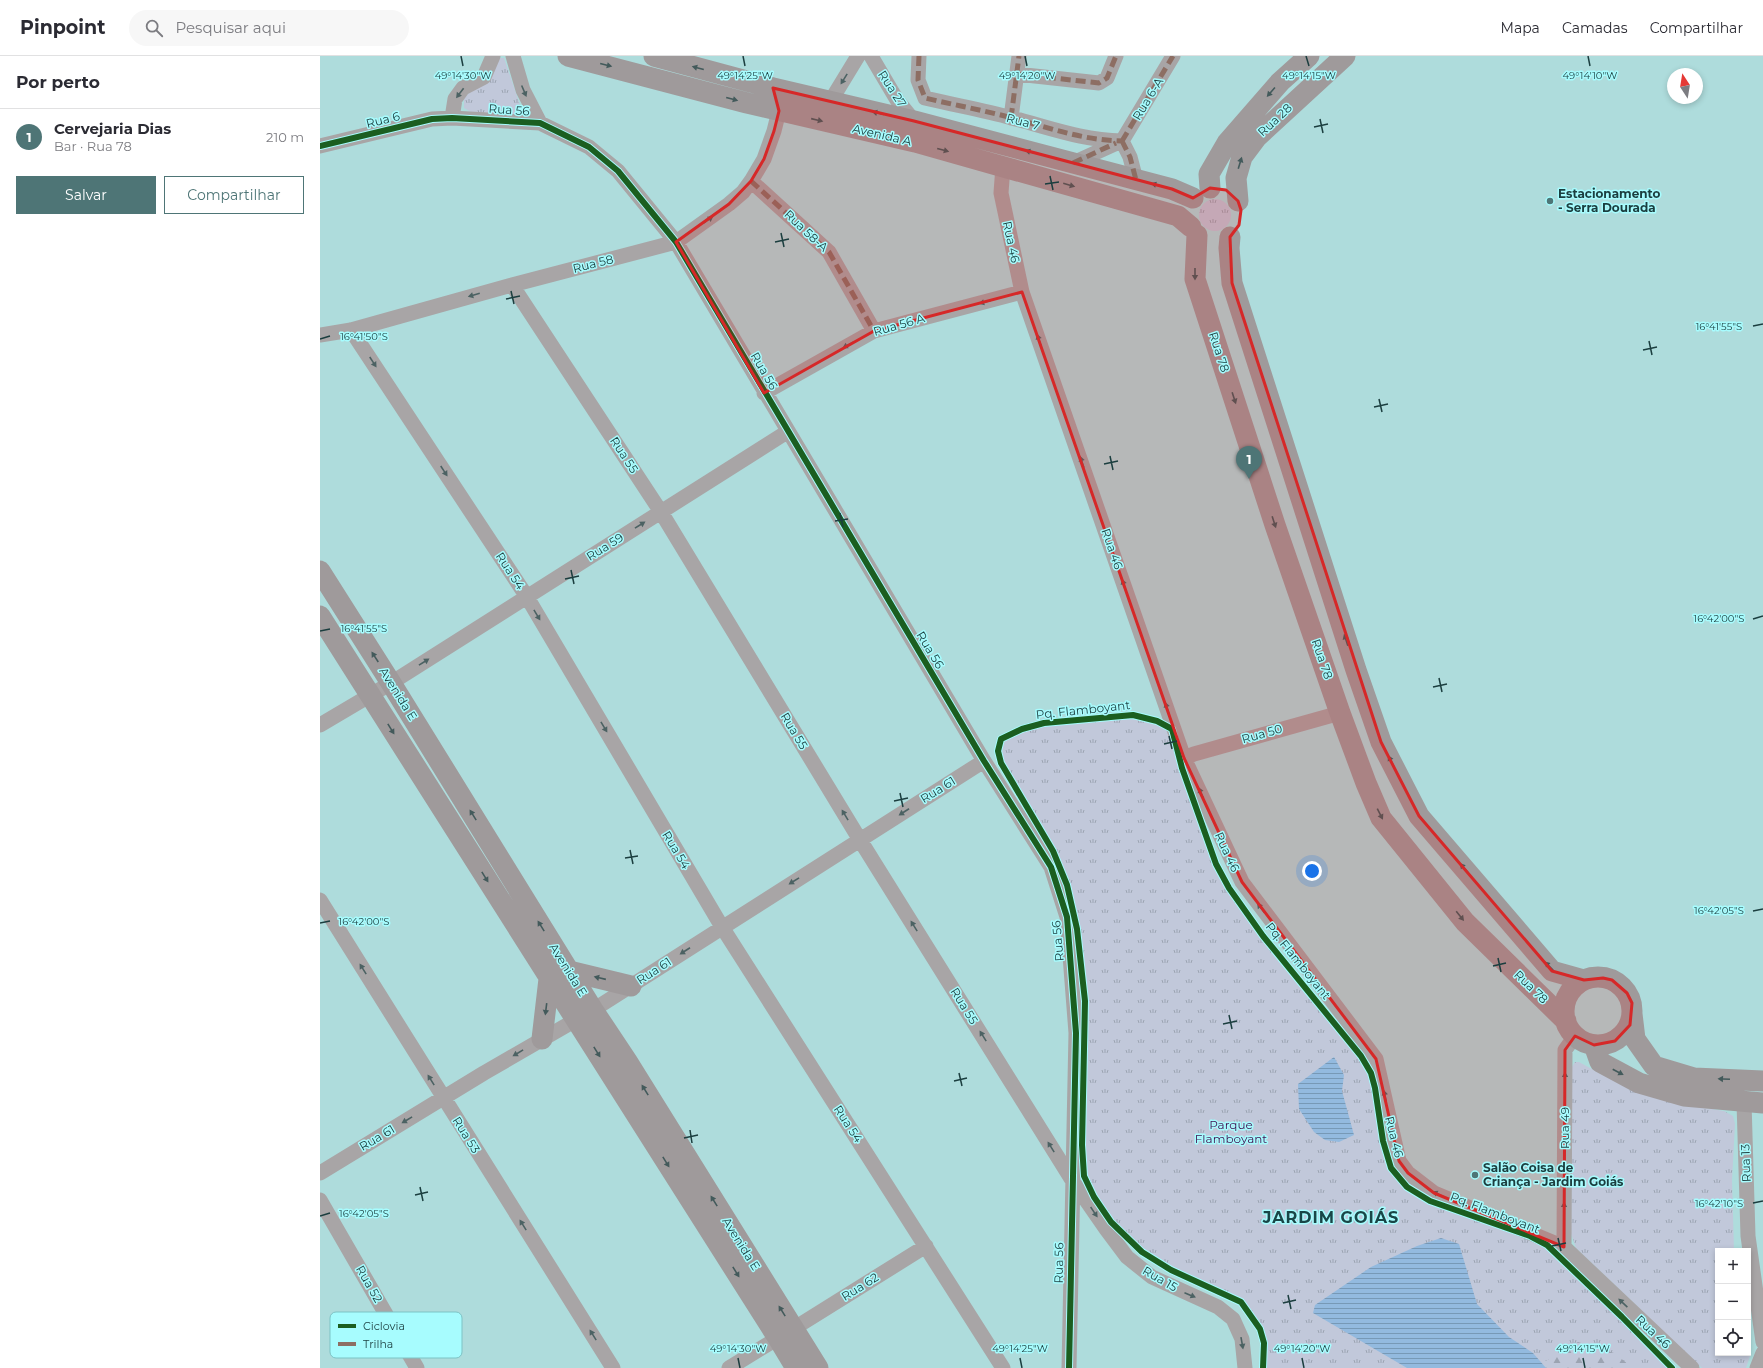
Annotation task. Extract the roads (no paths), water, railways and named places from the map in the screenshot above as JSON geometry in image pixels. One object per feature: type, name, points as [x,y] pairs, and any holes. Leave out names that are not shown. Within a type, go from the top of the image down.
[{"type":"main road","name":"Avenida A","points":[[568,56],[779,111],[915,142],[1003,166],[1178,216],[1194,231]]},
{"type":"main road","name":"Avenida A","points":[[654,56],[773,88],[914,121],[1136,180],[1172,189],[1202,193]]},
{"type":"main road","name":"Rua 28","points":[[1202,193],[1209,174],[1227,143],[1280,82],[1309,56]]},
{"type":"main road","name":"Rua 28","points":[[1238,202],[1236,178],[1242,157],[1257,137],[1345,56]]},
{"type":"main road","points":[[1230,237],[1213,242],[1205,240],[1194,231],[1188,212],[1202,193],[1226,190],[1238,202],[1241,210],[1239,225],[1230,237],[1229,248],[1232,283],[1356,670],[1381,742],[1419,816],[1552,971],[1584,980],[1603,978],[1620,985],[1627,993],[1632,1003],[1635,1039],[1654,1066],[1694,1078],[1763,1082]]},
{"type":"main road","name":"Rua 78","points":[[1194,231],[1195,279],[1275,525],[1340,713],[1366,783],[1381,818],[1465,922],[1570,1028]]},
{"type":"main road","name":"Avenida E","points":[[320,571],[569,971],[584,1014]]},
{"type":"main road","name":"Avenida E","points":[[320,616],[550,979],[584,1014],[786,1333],[818,1368]]},
{"type":"main road","points":[[569,971],[631,986]]},
{"type":"main road","points":[[542,1039],[550,979]]},
{"type":"main road","points":[[1584,980],[1570,993],[1564,1012],[1570,1028],[1584,1042],[1594,1045],[1610,1042],[1624,1034],[1630,1025],[1632,1014]]},
{"type":"main road","points":[[1594,1045],[1600,1062],[1639,1083],[1684,1096],[1754,1103]]},
{"type":"main road","name":"Avenida E","points":[[786,1333],[796,1368]]},
{"type":"street","points":[[452,118],[456,99],[463,88],[484,77],[494,56]]},
{"type":"street","name":"Rua 56","points":[[513,56],[524,90],[540,123]]},
{"type":"street","points":[[830,102],[858,56]]},
{"type":"street","name":"Rua 27","points":[[871,56],[897,100],[914,121]]},
{"type":"street","name":"Rua 7","points":[[919,56],[918,80],[925,98],[1011,118],[1077,137],[1102,141],[1122,142]]},
{"type":"street","points":[[1011,118],[1019,56]]},
{"type":"street","points":[[1016,74],[1099,83],[1107,78],[1116,56]]},
{"type":"street","name":"Rua 6-A","points":[[1122,142],[1173,56]]},
{"type":"street","name":"Rua 58","points":[[320,335],[351,330],[512,284],[676,242],[729,204],[743,192],[751,181],[764,159],[779,111],[773,88]]},
{"type":"street","name":"Rua 56","points":[[452,118],[540,123],[589,147],[618,171],[676,242],[787,432],[984,761],[1051,867],[1067,917],[1076,1033],[1068,1368]]},
{"type":"street","name":"Rua 6","points":[[320,146],[432,119],[452,118]]},
{"type":"street","points":[[1073,163],[1113,144],[1122,142],[1130,157],[1136,180]]},
{"type":"street","name":"Rua 46","points":[[1003,166],[1001,193],[1022,292],[1184,758],[1242,882],[1376,1059],[1399,1161],[1408,1173],[1434,1193],[1564,1247],[1692,1368]]},
{"type":"street","name":"Rua 58-A","points":[[751,181],[829,252],[874,331]]},
{"type":"street","name":"Rua 55","points":[[512,284],[661,512],[860,840],[1072,1180]]},
{"type":"street","name":"Rua 56 A","points":[[764,392],[874,331],[1022,292]]},
{"type":"street","name":"Rua 54","points":[[351,330],[526,597],[722,927],[1003,1368]]},
{"type":"street","name":"Rua 59","points":[[320,725],[391,683],[787,432]]},
{"type":"street","name":"Rua 50","points":[[1184,758],[1340,713]]},
{"type":"street","name":"Rua 61","points":[[320,1173],[631,986],[984,761]]},
{"type":"street","name":"Rua 53","points":[[320,900],[613,1368]]},
{"type":"street","name":"Rua 49","points":[[1564,1247],[1565,1050],[1570,1028]]},
{"type":"street","name":"Rua 13","points":[[1754,1103],[1748,1236],[1763,1342]]},
{"type":"street","name":"Rua 15","points":[[1072,1180],[1127,1257],[1152,1277],[1218,1307],[1233,1319],[1242,1339],[1245,1368]]},
{"type":"street","name":"Rua 52","points":[[320,1200],[385,1312]]},
{"type":"street","name":"Rua 62","points":[[729,1368],[926,1246]]},
{"type":"street","points":[[1757,1368],[1763,1353]]},
{"type":"street","name":"Rua 52","points":[[411,1358],[417,1368]]},
{"type":"water","points":[[1334,1057],[1344,1075],[1342,1091],[1354,1135],[1339,1142],[1325,1140],[1314,1132],[1299,1109],[1298,1084]]},
{"type":"water","points":[[1441,1238],[1459,1244],[1477,1304],[1509,1337],[1533,1353],[1546,1368],[1407,1368],[1313,1313],[1315,1305],[1371,1267],[1417,1246]]},
{"type":"place","name":"Estacionamento - Serra Dourada","points":[[1550,201]]},
{"type":"place","name":"Cervejaria Dias","points":[[1249,479]]},
{"type":"place","name":"Salão Coisa de Criança - Jardim Goiás","points":[[1475,1175]]},
{"type":"district","name":"JARDIM GOIÁS","points":[[1331,1217]]},
{"type":"park label","name":"Parque Flamboyant","points":[[1231,1132]]}]
